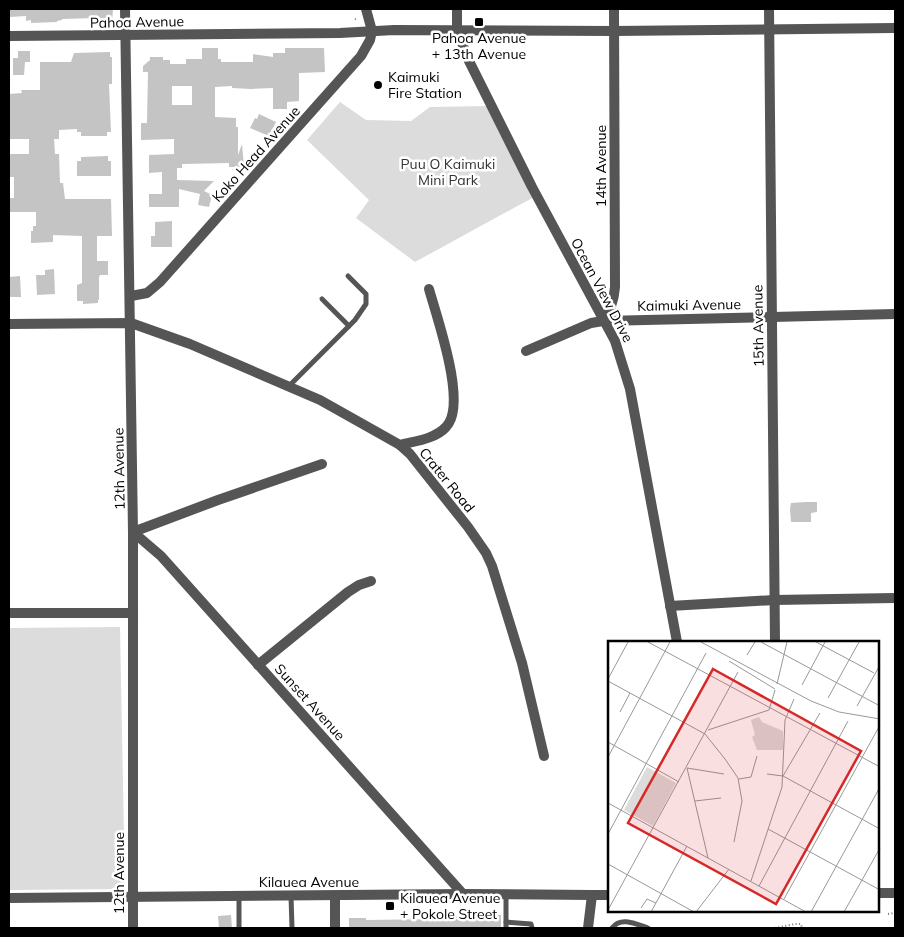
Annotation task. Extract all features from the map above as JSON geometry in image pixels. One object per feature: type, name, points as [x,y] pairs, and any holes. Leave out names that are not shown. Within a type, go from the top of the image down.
[{"type":"street","name":"12th Avenue","points":[[126,9],[133,532],[132,928]]},
{"type":"street","points":[[366,9],[372,31]]},
{"type":"street","points":[[457,9],[457,30]]},
{"type":"street","name":"14th Avenue","points":[[603,321],[613,303],[615,287],[614,9]]},
{"type":"street","name":"15th Avenue","points":[[769,9],[775,641]]},
{"type":"street","name":"Pahoa Avenue","points":[[9,36],[125,36],[457,30],[614,31],[895,28]]},
{"type":"street","name":"Ocean View Drive","points":[[457,30],[469,61],[532,187],[615,341],[621,356],[630,390],[677,641]]},
{"type":"street","name":"Koko Head Avenue","points":[[131,296],[147,293],[160,282],[361,56],[367,48],[372,31]]},
{"type":"street","points":[[400,445],[440,432],[453,418],[455,408],[454,383],[429,289]]},
{"type":"street","name":"Kaimuki Avenue","points":[[526,351],[591,323],[603,321],[895,314]]},
{"type":"street","points":[[9,324],[131,323]]},
{"type":"street","name":"Crater Road","points":[[131,323],[190,344],[320,400],[400,445],[420,465],[486,553],[492,566],[522,663],[544,756]]},
{"type":"street","points":[[133,532],[322,464]]},
{"type":"street","name":"Sunset Avenue","points":[[133,532],[161,556],[463,894]]},
{"type":"street","points":[[258,665],[348,592],[359,585],[371,581]]},
{"type":"street","points":[[670,606],[774,600],[895,598]]},
{"type":"street","points":[[9,613],[133,613]]},
{"type":"street","points":[[879,893],[895,893]]},
{"type":"street","name":"Kilauea Avenue","points":[[9,898],[463,894],[608,895]]},
{"type":"street","points":[[588,928],[592,895]]},
{"type":"street","points":[[335,896],[335,928]]},
{"type":"lane","points":[[289,386],[349,326],[366,304],[366,294],[348,276]]},
{"type":"lane","points":[[322,299],[349,326]]},
{"type":"lane","points":[[506,895],[506,928]]},
{"type":"lane","points":[[291,896],[292,928]]},
{"type":"lane","points":[[238,928],[239,897]]},
{"type":"lane","points":[[612,928],[621,921],[648,928]]},
{"type":"lane","points":[[506,922],[531,924],[532,928]]},
{"type":"path","points":[[888,914],[895,913]]},
{"type":"path","points":[[775,928],[795,924],[801,924],[802,928]]},
{"type":"green space","name":"Puu O Kaimuki Mini Park","points":[[340,102],[366,120],[411,121],[430,107],[487,106],[534,197],[415,262],[356,218],[369,200],[307,140]]},
{"type":"green space","points":[[120,627],[125,889],[9,890],[9,628]]},
{"type":"building","points":[[9,9],[113,9],[112,22],[96,22],[96,18],[62,19],[57,22],[31,23],[31,20],[26,21],[26,16],[10,17]]},
{"type":"building","points":[[202,48],[218,48],[218,59],[221,59],[221,62],[253,62],[253,54],[273,57],[273,53],[285,53],[285,48],[324,48],[325,72],[299,73],[299,101],[287,102],[287,109],[273,109],[273,88],[215,87],[215,117],[236,118],[236,127],[238,127],[238,155],[242,144],[244,167],[229,167],[229,163],[182,164],[182,168],[177,168],[177,180],[214,181],[204,191],[212,195],[209,207],[198,205],[200,194],[179,189],[179,207],[149,207],[149,194],[162,194],[162,172],[149,173],[149,155],[174,154],[174,139],[141,140],[141,123],[147,123],[148,72],[143,72],[143,66],[150,60],[150,57],[163,57],[163,60],[170,60],[170,64],[186,64],[186,59],[202,59]],"holes":[[[172,86],[192,86],[192,105],[172,105]]]},
{"type":"building","points":[[18,51],[30,51],[30,62],[25,62],[24,75],[13,75],[13,58],[18,58]]},
{"type":"building","points":[[110,52],[110,57],[112,57],[112,84],[109,84],[111,132],[107,132],[107,136],[81,136],[81,132],[77,132],[77,129],[59,130],[59,139],[54,139],[55,154],[59,154],[60,183],[63,183],[65,199],[111,199],[112,236],[97,236],[97,261],[108,261],[108,275],[100,275],[99,277],[98,303],[83,304],[83,301],[77,301],[77,285],[82,283],[82,236],[53,235],[53,242],[31,243],[31,231],[33,231],[33,226],[36,226],[36,212],[9,212],[9,198],[14,198],[14,177],[9,177],[9,154],[29,154],[29,139],[9,139],[9,94],[22,93],[21,90],[40,90],[40,62],[71,62],[74,53]]},
{"type":"building","points":[[259,114],[276,122],[269,136],[250,128]]},
{"type":"building","points":[[108,156],[108,161],[111,161],[111,176],[77,176],[77,161],[81,161],[81,157]]},
{"type":"building","points":[[172,221],[172,247],[151,247],[151,236],[155,236],[155,222]]},
{"type":"building","points":[[54,269],[55,294],[37,295],[36,275],[45,275],[45,270]]},
{"type":"building","points":[[20,276],[21,297],[9,297],[9,277]]},
{"type":"building","points":[[817,502],[817,512],[811,513],[811,522],[791,522],[791,503]]},
{"type":"building","points":[[231,915],[232,928],[219,928],[218,916]]},
{"type":"building","points":[[501,915],[501,928],[349,928],[349,918],[366,918],[366,920],[442,919],[442,916]]},
{"type":"place","name":"Pahoa Avenue + 13th Avenue","points":[[479,22]]},
{"type":"place","name":"Kaimuki Fire Station","points":[[378,85]]},
{"type":"place","name":"Kilauea Avenue + Pokole Street","points":[[390,906]]}]
